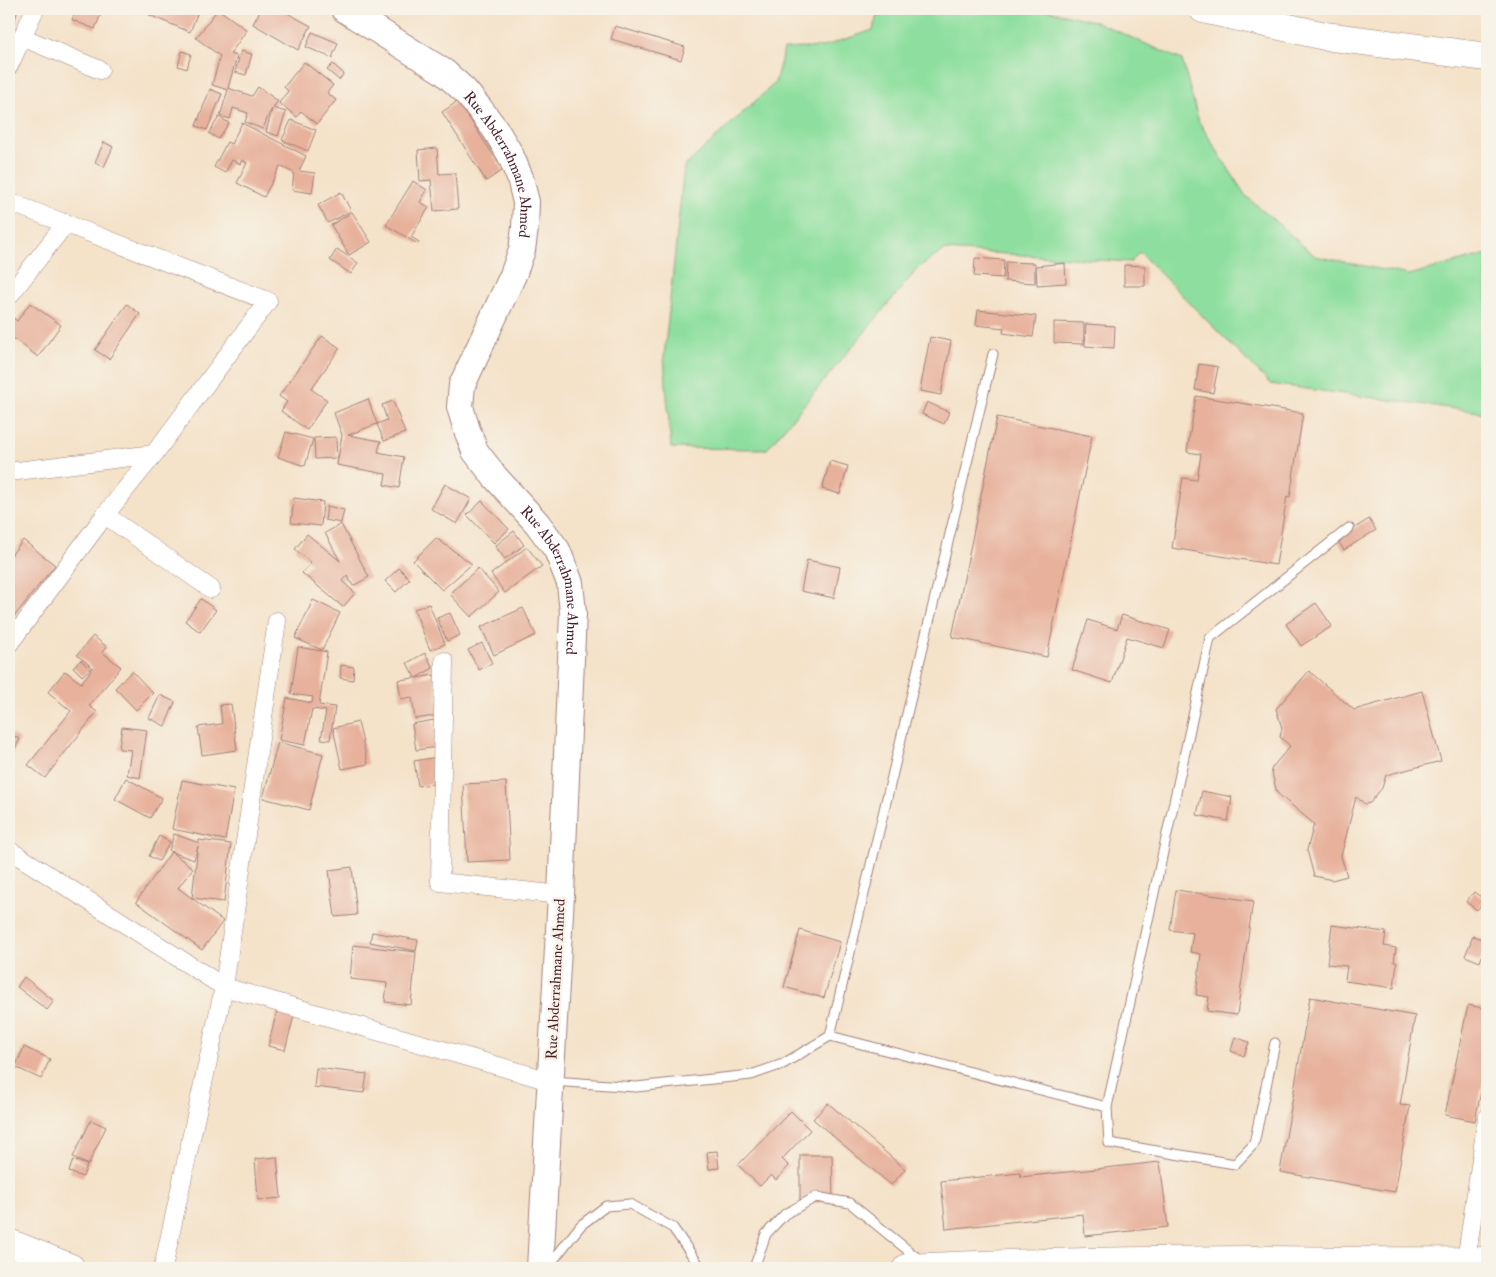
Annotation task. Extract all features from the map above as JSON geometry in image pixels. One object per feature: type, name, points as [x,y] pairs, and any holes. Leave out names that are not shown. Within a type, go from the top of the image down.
[{"type":"main road","name":"Rue Abderrahmane Ahmed","points":[[344,9],[444,72],[464,90],[480,108],[510,154],[520,178],[526,202],[522,250],[513,275],[462,385],[460,406],[466,430],[475,451],[537,523],[557,550],[570,583],[573,612],[561,895],[540,1268]]},
{"type":"main road","points":[[1203,9],[1324,36],[1487,57]]},
{"type":"main road","points":[[9,1243],[71,1268]]},
{"type":"main road","points":[[918,1268],[1073,1265],[1472,1264]]},
{"type":"street","points":[[9,66],[35,9]]},
{"type":"street","points":[[22,37],[100,70]]},
{"type":"street","points":[[9,202],[268,301],[9,644]]},
{"type":"street","points":[[9,296],[66,223]]},
{"type":"street","points":[[9,472],[154,454]]},
{"type":"street","points":[[105,515],[210,589]]},
{"type":"street","points":[[163,1268],[224,987],[277,621]]},
{"type":"street","points":[[444,661],[440,882],[561,895]]},
{"type":"street","points":[[9,850],[224,987],[550,1081]]},
{"type":"street","points":[[1472,1264],[1487,1118]]},
{"type":"lane","points":[[830,1036],[993,354]]},
{"type":"lane","points":[[1275,1043],[1254,1144],[1235,1164],[1109,1143],[1107,1107],[1210,638],[1349,528]]},
{"type":"lane","points":[[550,1081],[636,1087],[751,1075],[783,1064],[830,1036],[1107,1107]]},
{"type":"lane","points":[[754,1268],[766,1234],[784,1214],[816,1197],[850,1203],[918,1268]]},
{"type":"lane","points":[[547,1268],[580,1225],[606,1206],[630,1204],[673,1228],[701,1268]]},
{"type":"green space","points":[[872,9],[1042,9],[1094,21],[1182,60],[1199,122],[1245,195],[1315,256],[1409,275],[1487,254],[1487,415],[1479,412],[1270,384],[1139,252],[1131,262],[945,250],[919,267],[767,449],[671,448],[664,357],[684,167],[775,83],[784,49],[822,47],[873,30],[878,12]]},
{"type":"building","points":[[9,9],[18,9],[13,28],[9,27]]},
{"type":"building","points":[[76,9],[103,9],[95,29],[72,20]]},
{"type":"building","points":[[151,9],[166,15],[169,9],[199,9],[190,32],[149,15]]},
{"type":"building","points":[[218,9],[247,30],[230,54],[237,56],[228,88],[252,96],[258,87],[278,101],[273,108],[286,112],[278,136],[266,132],[272,109],[263,129],[245,122],[248,113],[233,108],[230,119],[220,116],[228,90],[212,85],[220,56],[196,38]]},
{"type":"building","points":[[261,9],[280,9],[311,26],[298,50],[253,24]]},
{"type":"building","points":[[615,26],[685,47],[681,60],[611,39]]},
{"type":"building","points":[[312,32],[338,43],[332,58],[306,47]]},
{"type":"building","points":[[182,51],[191,54],[187,69],[178,66]]},
{"type":"building","points":[[241,51],[252,54],[246,75],[235,72]]},
{"type":"building","points":[[304,62],[333,85],[327,93],[336,100],[317,124],[301,111],[297,117],[279,103],[288,91],[284,87]]},
{"type":"building","points":[[333,64],[344,74],[339,80],[327,70]]},
{"type":"building","points":[[210,89],[222,94],[207,130],[196,126]]},
{"type":"building","points":[[458,101],[503,170],[486,181],[442,112]]},
{"type":"building","points":[[219,117],[229,123],[218,139],[209,133]]},
{"type":"building","points":[[291,120],[316,130],[308,151],[282,140]]},
{"type":"building","points":[[242,123],[306,156],[299,171],[315,173],[312,193],[292,190],[294,173],[280,166],[264,197],[237,183],[247,163],[242,160],[240,164],[232,160],[225,173],[214,167],[227,142],[231,144]]},
{"type":"building","points":[[104,142],[113,147],[104,167],[95,162]]},
{"type":"building","points":[[437,148],[439,174],[455,173],[458,209],[434,211],[431,180],[420,181],[418,150]]},
{"type":"building","points":[[413,181],[427,190],[420,202],[429,207],[411,237],[419,242],[418,244],[386,225]]},
{"type":"building","points":[[341,192],[351,211],[328,223],[318,205]]},
{"type":"building","points":[[352,212],[371,242],[349,255],[331,225]]},
{"type":"building","points":[[337,249],[358,263],[351,274],[330,260]]},
{"type":"building","points":[[975,258],[1004,260],[1003,278],[974,276]]},
{"type":"building","points":[[1006,262],[1035,263],[1035,283],[1005,281]]},
{"type":"building","points":[[1065,263],[1066,283],[1037,285],[1036,266]]},
{"type":"building","points":[[1124,265],[1145,266],[1145,286],[1124,286]]},
{"type":"building","points":[[30,303],[61,325],[38,357],[9,335],[9,322],[12,317],[17,321]]},
{"type":"building","points":[[127,304],[140,314],[109,359],[95,350]]},
{"type":"building","points":[[978,310],[1036,316],[1033,337],[1003,333],[1004,328],[976,325]]},
{"type":"building","points":[[1054,322],[1084,323],[1084,344],[1054,343]]},
{"type":"building","points":[[1086,324],[1115,326],[1114,348],[1085,346]]},
{"type":"building","points":[[322,336],[340,348],[311,389],[327,400],[307,430],[281,411],[287,402],[279,396]]},
{"type":"building","points":[[930,337],[951,341],[941,395],[920,391]]},
{"type":"building","points":[[1199,364],[1218,367],[1213,393],[1195,390]]},
{"type":"building","points":[[1196,396],[1303,413],[1290,497],[1287,496],[1276,565],[1172,548],[1183,478],[1197,480],[1201,454],[1187,452]]},
{"type":"building","points":[[368,399],[377,424],[348,435],[381,441],[378,452],[404,457],[399,488],[384,485],[386,474],[337,465],[342,435],[334,413]]},
{"type":"building","points":[[393,401],[405,433],[384,441],[377,424],[387,420],[382,405]]},
{"type":"building","points":[[927,402],[949,412],[944,424],[922,414]]},
{"type":"building","points":[[997,417],[1092,436],[1047,657],[952,637]]},
{"type":"building","points":[[286,432],[313,439],[305,466],[278,457]]},
{"type":"building","points":[[336,437],[337,458],[315,459],[314,438]]},
{"type":"building","points":[[830,461],[848,466],[840,494],[822,489]]},
{"type":"building","points":[[445,484],[471,499],[457,524],[431,509]]},
{"type":"building","points":[[294,498],[323,502],[321,526],[291,523]]},
{"type":"building","points":[[482,501],[509,529],[494,543],[467,515]]},
{"type":"building","points":[[327,506],[344,510],[341,523],[325,520]]},
{"type":"building","points":[[1369,519],[1376,530],[1344,550],[1337,539]]},
{"type":"building","points":[[341,524],[369,577],[353,586],[347,575],[342,581],[355,593],[343,607],[302,573],[311,563],[295,549],[307,534],[340,561],[325,533]]},
{"type":"building","points":[[514,531],[524,545],[505,559],[495,546]]},
{"type":"building","points":[[436,538],[472,564],[442,590],[413,561]]},
{"type":"building","points":[[23,540],[55,565],[9,623],[9,558]]},
{"type":"building","points":[[527,547],[542,566],[505,593],[491,574]]},
{"type":"building","points":[[807,560],[840,567],[834,598],[801,591]]},
{"type":"building","points":[[399,568],[410,579],[396,592],[385,581]]},
{"type":"building","points":[[478,568],[499,592],[471,617],[450,594]]},
{"type":"building","points":[[201,599],[216,610],[200,632],[185,621]]},
{"type":"building","points":[[313,600],[340,613],[322,650],[295,638]]},
{"type":"building","points":[[1316,603],[1332,626],[1301,646],[1286,624]]},
{"type":"building","points":[[429,604],[445,644],[430,650],[414,609]]},
{"type":"building","points":[[523,608],[536,635],[494,655],[481,627]]},
{"type":"building","points":[[450,613],[460,635],[447,641],[437,618]]},
{"type":"building","points":[[1122,615],[1170,630],[1164,648],[1127,637],[1112,683],[1072,670],[1088,620],[1117,629]]},
{"type":"building","points":[[93,636],[107,647],[102,652],[121,667],[89,706],[97,712],[45,778],[28,765],[71,711],[48,692],[65,671],[81,683],[93,668],[77,655]]},
{"type":"building","points":[[482,643],[492,663],[479,670],[468,650]]},
{"type":"building","points":[[298,647],[327,652],[319,705],[335,707],[330,740],[321,739],[326,711],[312,709],[305,745],[279,740],[287,698],[312,703],[313,697],[291,694]]},
{"type":"building","points":[[425,653],[433,668],[416,678],[434,675],[440,715],[415,719],[412,697],[401,699],[398,680],[415,678],[407,663]]},
{"type":"building","points":[[81,660],[90,669],[82,676],[73,667]]},
{"type":"building","points":[[341,665],[354,667],[353,680],[340,678]]},
{"type":"building","points":[[132,671],[153,693],[136,710],[115,688]]},
{"type":"building","points":[[1309,671],[1354,710],[1422,691],[1441,761],[1386,775],[1382,788],[1370,803],[1365,804],[1356,797],[1341,856],[1347,876],[1332,880],[1314,876],[1307,850],[1314,824],[1277,793],[1271,769],[1290,746],[1280,737],[1282,728],[1276,709]]},
{"type":"building","points":[[160,695],[175,702],[165,726],[149,718]]},
{"type":"building","points":[[231,704],[237,750],[202,755],[198,727],[222,724],[220,705]]},
{"type":"building","points":[[434,720],[438,747],[416,750],[412,724]]},
{"type":"building","points":[[358,722],[368,764],[342,769],[333,728]]},
{"type":"building","points":[[122,727],[147,730],[140,778],[127,775],[131,750],[119,749]]},
{"type":"building","points":[[9,733],[20,739],[9,760]]},
{"type":"building","points":[[278,742],[323,754],[309,810],[263,798]]},
{"type":"building","points":[[438,757],[442,783],[418,786],[414,761]]},
{"type":"building","points":[[126,778],[162,798],[150,818],[115,799]]},
{"type":"building","points":[[182,780],[234,790],[225,840],[172,829]]},
{"type":"building","points":[[506,782],[510,860],[467,862],[463,784]]},
{"type":"building","points":[[1202,791],[1232,797],[1228,821],[1197,815]]},
{"type":"building","points":[[174,834],[199,843],[199,840],[231,844],[224,902],[192,898],[198,846],[194,860],[169,851]]},
{"type":"building","points":[[159,836],[170,842],[159,861],[149,856]]},
{"type":"building","points":[[171,852],[193,868],[178,888],[223,921],[202,950],[136,902]]},
{"type":"building","points":[[352,867],[357,915],[335,917],[329,870]]},
{"type":"building","points":[[1176,890],[1253,901],[1237,1015],[1207,1011],[1209,997],[1196,995],[1201,954],[1190,952],[1193,933],[1170,930]]},
{"type":"building","points":[[1474,892],[1485,900],[1477,910],[1466,902]]},
{"type":"building","points":[[1332,925],[1386,932],[1384,946],[1396,948],[1394,962],[1397,962],[1394,988],[1345,981],[1347,966],[1327,964]]},
{"type":"building","points":[[800,930],[840,942],[824,998],[784,987]]},
{"type":"building","points":[[372,932],[418,940],[416,951],[370,942]]},
{"type":"building","points":[[1473,936],[1487,941],[1480,962],[1465,956]]},
{"type":"building","points":[[353,945],[416,952],[411,1005],[385,1002],[387,983],[350,979]]},
{"type":"building","points":[[24,977],[54,1001],[47,1010],[17,987]]},
{"type":"building","points":[[1310,997],[1415,1016],[1400,1105],[1410,1106],[1395,1192],[1280,1172]]},
{"type":"building","points":[[1468,1005],[1487,1009],[1487,1062],[1475,1121],[1445,1115]]},
{"type":"building","points":[[277,1011],[294,1016],[285,1050],[268,1046]]},
{"type":"building","points":[[1235,1037],[1249,1042],[1244,1056],[1231,1051]]},
{"type":"building","points":[[24,1047],[50,1059],[41,1079],[15,1067]]},
{"type":"building","points":[[316,1068],[367,1074],[364,1093],[314,1087]]},
{"type":"building","points":[[828,1103],[905,1169],[891,1185],[813,1119]]},
{"type":"building","points":[[791,1111],[810,1130],[782,1159],[789,1166],[776,1180],[771,1175],[760,1186],[738,1165]]},
{"type":"building","points":[[91,1120],[106,1127],[88,1165],[73,1157]]},
{"type":"building","points":[[717,1151],[719,1168],[709,1169],[707,1152]]},
{"type":"building","points":[[800,1155],[832,1155],[833,1203],[800,1203]]},
{"type":"building","points":[[277,1157],[281,1198],[258,1200],[255,1159]]},
{"type":"building","points":[[73,1160],[87,1165],[83,1177],[69,1172]]},
{"type":"building","points":[[1160,1162],[1168,1227],[1085,1236],[1083,1214],[946,1229],[941,1181],[1020,1173],[1021,1177]]}]
